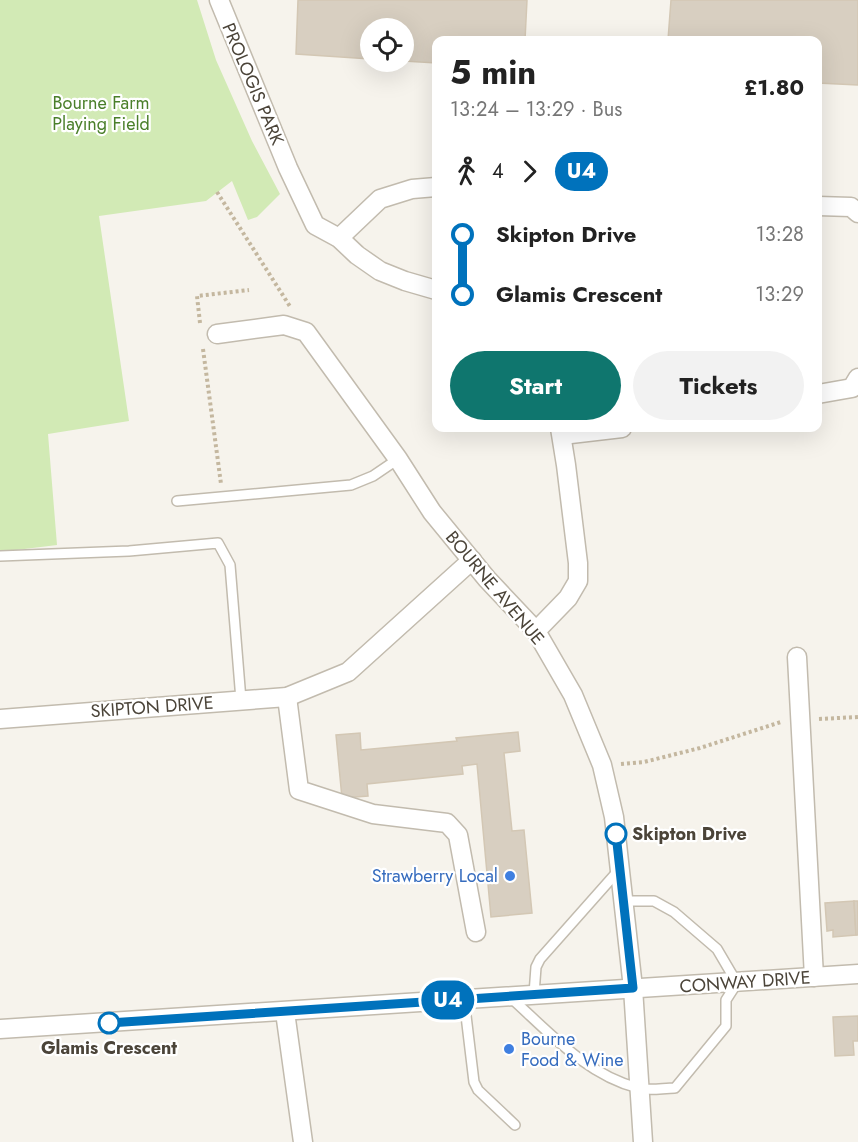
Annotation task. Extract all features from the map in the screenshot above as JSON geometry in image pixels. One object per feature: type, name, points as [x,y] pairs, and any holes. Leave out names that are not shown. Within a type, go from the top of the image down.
[{"type":"street","name":"PROLOGIS PARK","points":[[219,0],[288,168],[315,225],[339,238],[357,255],[380,271],[432,289]]},
{"type":"street","points":[[339,238],[380,199],[412,189],[432,187]]},
{"type":"street","points":[[822,206],[851,207],[858,213]]},
{"type":"street","points":[[207,336],[284,325],[306,332]]},
{"type":"street","name":"BOURNE AVENUE","points":[[306,332],[398,459],[432,513],[487,579],[536,631],[573,695],[602,765],[614,817],[633,988],[643,1142]]},
{"type":"street","points":[[822,393],[852,388],[858,378]]},
{"type":"street","points":[[536,631],[568,598],[578,581],[578,563],[561,432]]},
{"type":"street","name":"SKIPTON DRIVE","points":[[0,719],[287,697],[348,672],[472,560]]},
{"type":"street","points":[[797,657],[814,977]]},
{"type":"street","points":[[287,697],[299,790],[373,814],[447,823],[458,835],[476,932]]},
{"type":"street","name":"CONWAY DRIVE","points":[[0,1029],[858,974]]},
{"type":"street","points":[[285,1012],[303,1142]]},
{"type":"lane","points":[[177,501],[351,485],[373,476],[398,459]]},
{"type":"lane","points":[[0,556],[129,551],[218,543],[230,565],[241,700]]},
{"type":"lane","points":[[534,994],[536,967],[540,959],[620,869]]},
{"type":"lane","points":[[508,996],[584,1063],[611,1078],[640,1088],[675,1088],[726,1026],[726,1000],[737,983],[717,949],[674,912],[654,901],[625,901]]},
{"type":"lane","points":[[464,999],[474,1082],[478,1090],[515,1125]]},
{"type":"path","points":[[218,192],[306,332]]},
{"type":"path","points":[[223,497],[207,336],[197,296],[249,290]]},
{"type":"path","points":[[602,765],[644,762],[700,748],[776,723],[800,719],[858,717]]},
{"type":"green space","name":"Bourne Farm Playing Field","points":[[0,0],[197,0],[216,60],[252,141],[280,194],[257,217],[248,220],[232,181],[206,201],[99,216],[129,421],[48,434],[57,545],[0,552]]},
{"type":"building","points":[[298,0],[527,0],[525,36],[432,36],[432,63],[414,62],[414,18],[360,18],[360,58],[296,54]]},
{"type":"building","points":[[671,0],[858,0],[858,85],[822,83],[822,36],[668,36]]},
{"type":"building","points":[[518,732],[520,751],[504,753],[512,831],[524,830],[532,913],[491,917],[477,764],[462,766],[463,774],[367,784],[368,796],[342,798],[336,735],[360,733],[361,750],[457,741],[456,738]]},
{"type":"building","points":[[854,901],[856,935],[833,937],[833,930],[827,931],[825,903]]},
{"type":"building","points":[[854,901],[858,901],[858,935],[856,935]]},
{"type":"building","points":[[858,1016],[858,1041],[853,1041],[854,1055],[835,1056],[833,1017]]},
{"type":"bus line","name":"U4","points":[[109,1023],[633,988],[616,834]]},
{"type":"place","name":"Skipton Drive","points":[[616,834]]},
{"type":"place","name":"Strawberry Local","points":[[510,876]]},
{"type":"place","name":"Glamis Crescent","points":[[109,1023]]},
{"type":"place","name":"Bourne Food & Wine","points":[[509,1049]]}]
